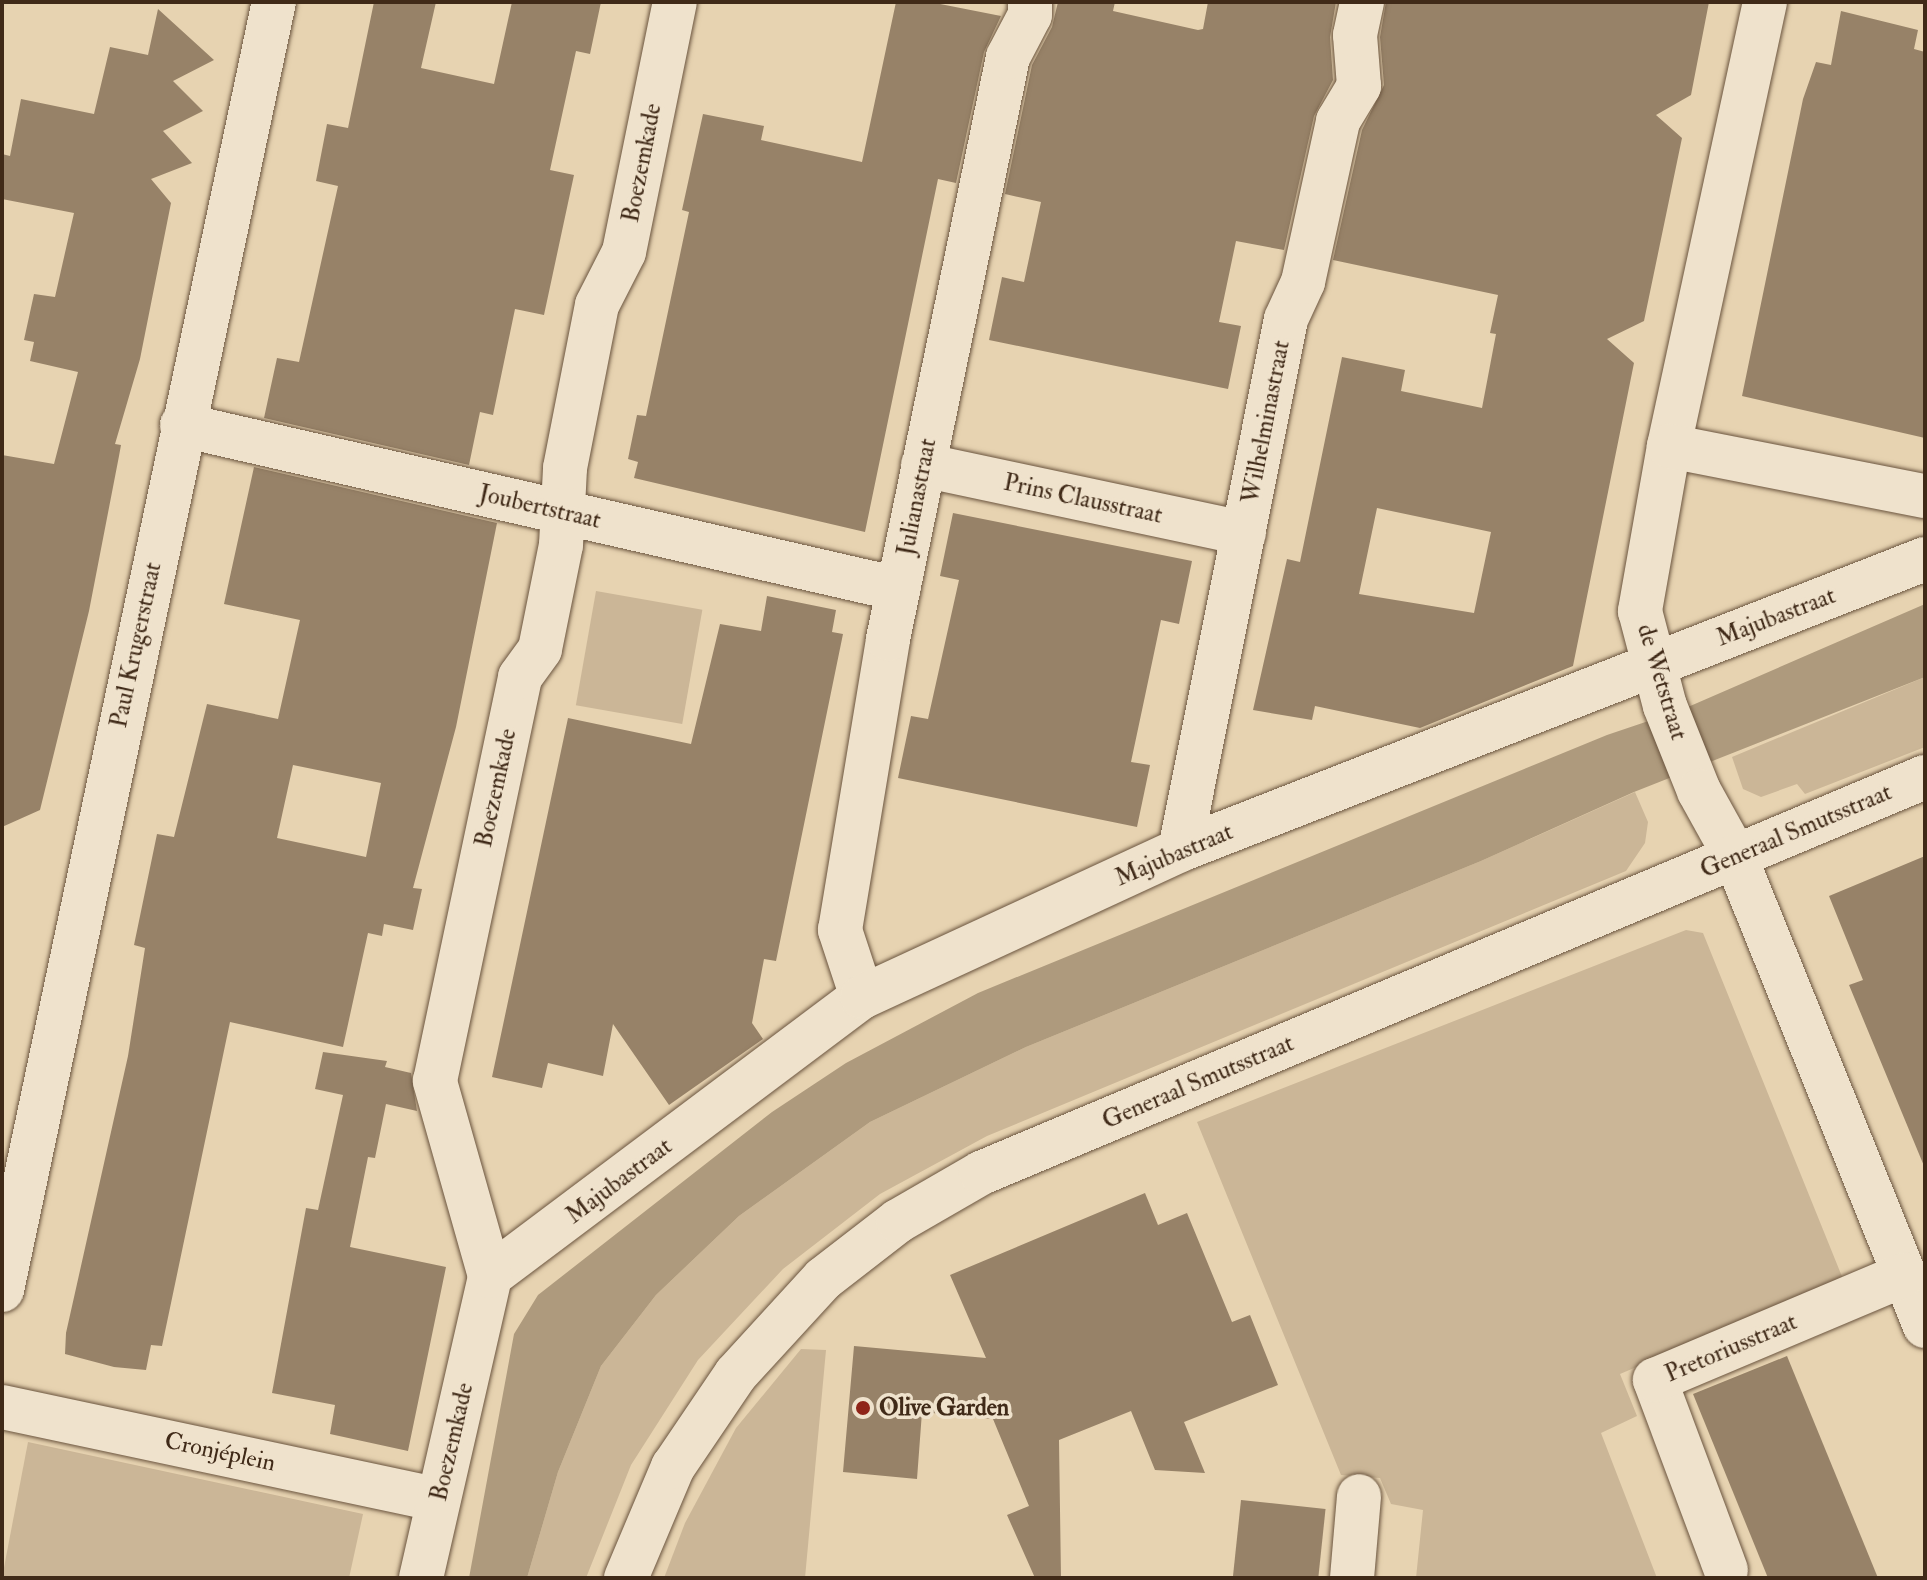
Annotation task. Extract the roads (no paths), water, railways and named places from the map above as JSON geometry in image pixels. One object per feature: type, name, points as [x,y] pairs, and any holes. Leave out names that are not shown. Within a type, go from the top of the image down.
[{"type":"street","name":"Paul Krugerstraat","points":[[2,1290],[182,425],[274,2]]},
{"type":"street","name":"Boezemkade","points":[[421,1578],[490,1276],[435,1081],[446,1014],[520,677],[540,649],[564,513],[565,468],[597,305],[624,252],[675,2]]},
{"type":"street","name":"Julianastraat","points":[[862,997],[840,930],[898,589],[923,465],[1008,57],[1030,15],[1030,2]]},
{"type":"street","name":"Wilhelminastraat","points":[[1180,850],[1286,319],[1303,282],[1338,121],[1359,86],[1355,35],[1362,2]]},
{"type":"street","name":"de Wetstraat","points":[[1765,2],[1669,446],[1640,611],[1665,706],[1699,791],[1735,856],[1925,1326]]},
{"type":"street","name":"Joubertstraat","points":[[182,425],[898,589]]},
{"type":"street","points":[[1669,446],[1925,496]]},
{"type":"street","name":"Prins Clausstraat","points":[[923,465],[1244,533]]},
{"type":"street","name":"Majubastraat","points":[[490,1276],[862,997],[1180,850],[1925,559]]},
{"type":"street","name":"Generaal Smutsstraat","points":[[626,1578],[673,1467],[736,1374],[823,1279],[898,1221],[981,1173],[1925,777]]},
{"type":"street","name":"Pretoriusstraat","points":[[1726,1570],[1655,1380],[1904,1275]]},
{"type":"street","name":"Cronjéplein","points":[[2,1407],[438,1500]]},
{"type":"street","points":[[1352,1578],[1359,1496]]},
{"type":"place","name":"Olive Garden","points":[[863,1408]]}]
